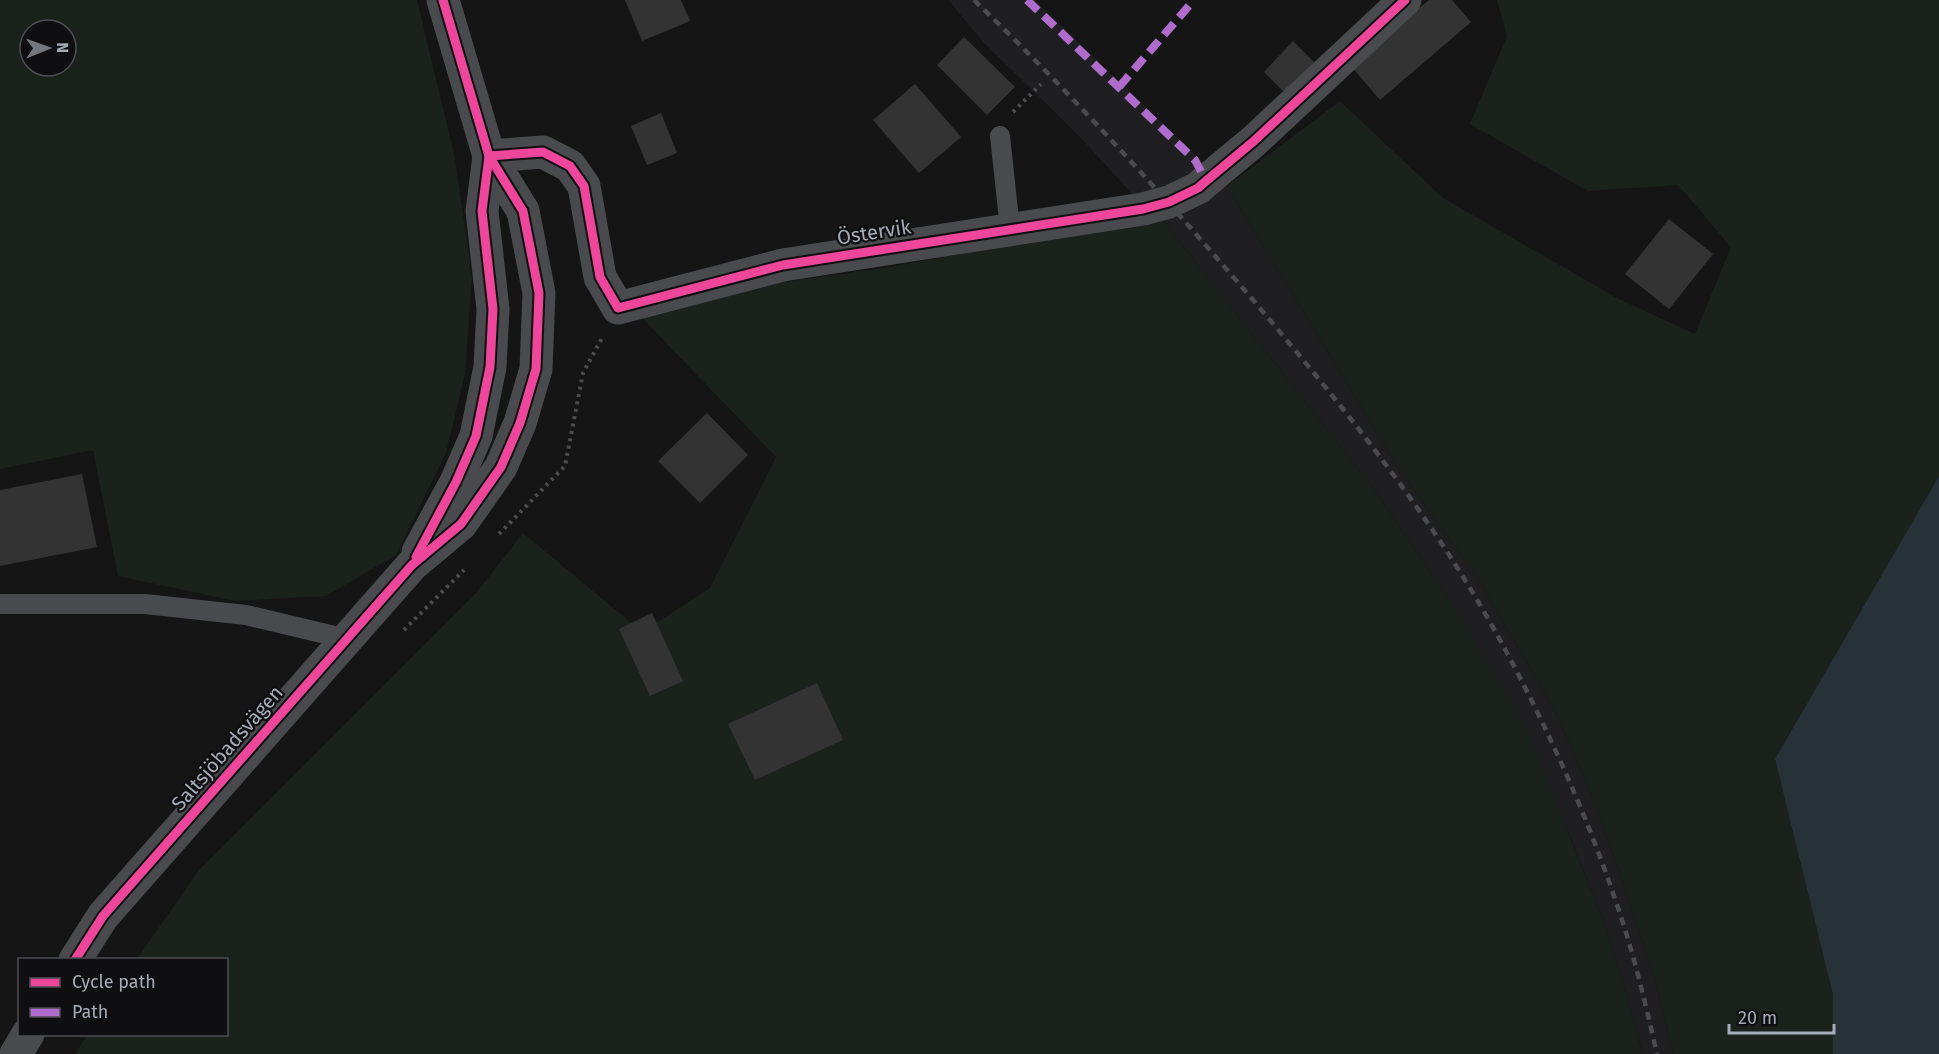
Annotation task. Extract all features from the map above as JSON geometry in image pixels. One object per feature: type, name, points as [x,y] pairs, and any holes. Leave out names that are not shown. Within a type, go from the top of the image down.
[{"type":"street","name":"Saltsjöbadsvägen","points":[[76,958],[103,916],[412,565],[462,524],[501,467],[520,423],[536,369],[539,294],[524,211],[489,156],[443,0]]},
{"type":"street","name":"Östervik","points":[[489,156],[543,152],[570,166],[584,186],[590,232],[600,277],[618,308],[783,265],[1143,209],[1169,202],[1198,188],[1247,147],[1405,0]]},
{"type":"street","name":"Saltsjöbadsvägen","points":[[412,565],[456,482],[476,436],[490,367],[493,309],[482,211],[489,156]]},
{"type":"street","points":[[16,1054],[27,1036]]},
{"type":"lane","points":[[1000,136],[1010,229]]},
{"type":"lane","points":[[0,604],[145,604],[246,615],[347,639]]},
{"type":"path","points":[[1000,136],[1012,113],[1041,84]]},
{"type":"shaded area","points":[[0,0],[417,0],[455,158],[472,277],[465,374],[446,453],[396,555],[326,596],[235,601],[118,576],[93,450],[0,469]]},
{"type":"shaded area","points":[[948,0],[1035,0],[1227,186],[1401,472],[1477,577],[1555,711],[1588,786],[1624,885],[1654,976],[1673,1054],[1642,1054],[1606,927],[1569,834],[1450,601],[1376,492],[1160,217],[1134,196],[1079,136],[983,42]]},
{"type":"shaded area","points":[[1497,0],[1939,0],[1939,476],[1775,759],[1833,995],[1833,1054],[1673,1054],[1654,976],[1624,885],[1588,786],[1555,711],[1477,577],[1401,472],[1227,186],[1340,101],[1443,198],[1619,299],[1695,334],[1731,247],[1678,185],[1588,191],[1470,124],[1507,36]]},
{"type":"shaded area","points":[[1160,217],[1376,492],[1450,601],[1527,730],[1606,927],[1642,1054],[75,1054],[86,1036],[228,1036],[228,958],[138,958],[199,870],[477,592],[523,533],[642,632],[710,588],[776,457],[642,318],[727,290],[891,267]]},
{"type":"shaded area","points":[[1939,476],[1939,1054],[1833,1054],[1833,995],[1775,759]]},
{"type":"building","points":[[625,0],[681,0],[690,21],[642,41]]},
{"type":"building","points":[[1429,0],[1452,0],[1471,22],[1380,100],[1351,66]]},
{"type":"building","points":[[964,37],[1015,87],[987,115],[937,65]]},
{"type":"building","points":[[1293,41],[1316,64],[1287,95],[1264,72]]},
{"type":"building","points":[[915,84],[961,137],[919,173],[873,120]]},
{"type":"building","points":[[661,113],[677,153],[647,165],[631,126]]},
{"type":"building","points":[[1669,219],[1713,254],[1669,309],[1625,274]]},
{"type":"building","points":[[707,413],[748,455],[700,503],[658,461]]},
{"type":"building","points":[[82,474],[97,547],[0,566],[0,490]]},
{"type":"building","points":[[652,613],[683,681],[650,696],[619,629]]},
{"type":"building","points":[[817,683],[843,740],[755,780],[728,724]]},
{"type":"railway","points":[[974,0],[1047,72],[1117,147],[1253,300],[1351,419],[1413,501],[1442,544],[1495,631],[1576,796],[1621,918],[1657,1054]]},
{"type":"marked path","points":[[1027,0],[1195,160],[1206,181]]},
{"type":"marked path","points":[[1119,87],[1194,0]]},
{"type":"cycle path","points":[[76,958],[103,916],[412,565],[461,524],[501,467],[520,423],[536,369],[539,293],[523,211],[489,156],[443,0]]},
{"type":"cycle path","points":[[489,156],[543,152],[570,166],[584,186],[600,277],[618,308],[783,265],[1143,209],[1169,202],[1198,188],[1254,141],[1405,0]]},
{"type":"cycle path","points":[[416,557],[456,482],[476,436],[490,367],[493,309],[482,211],[489,156]]}]
